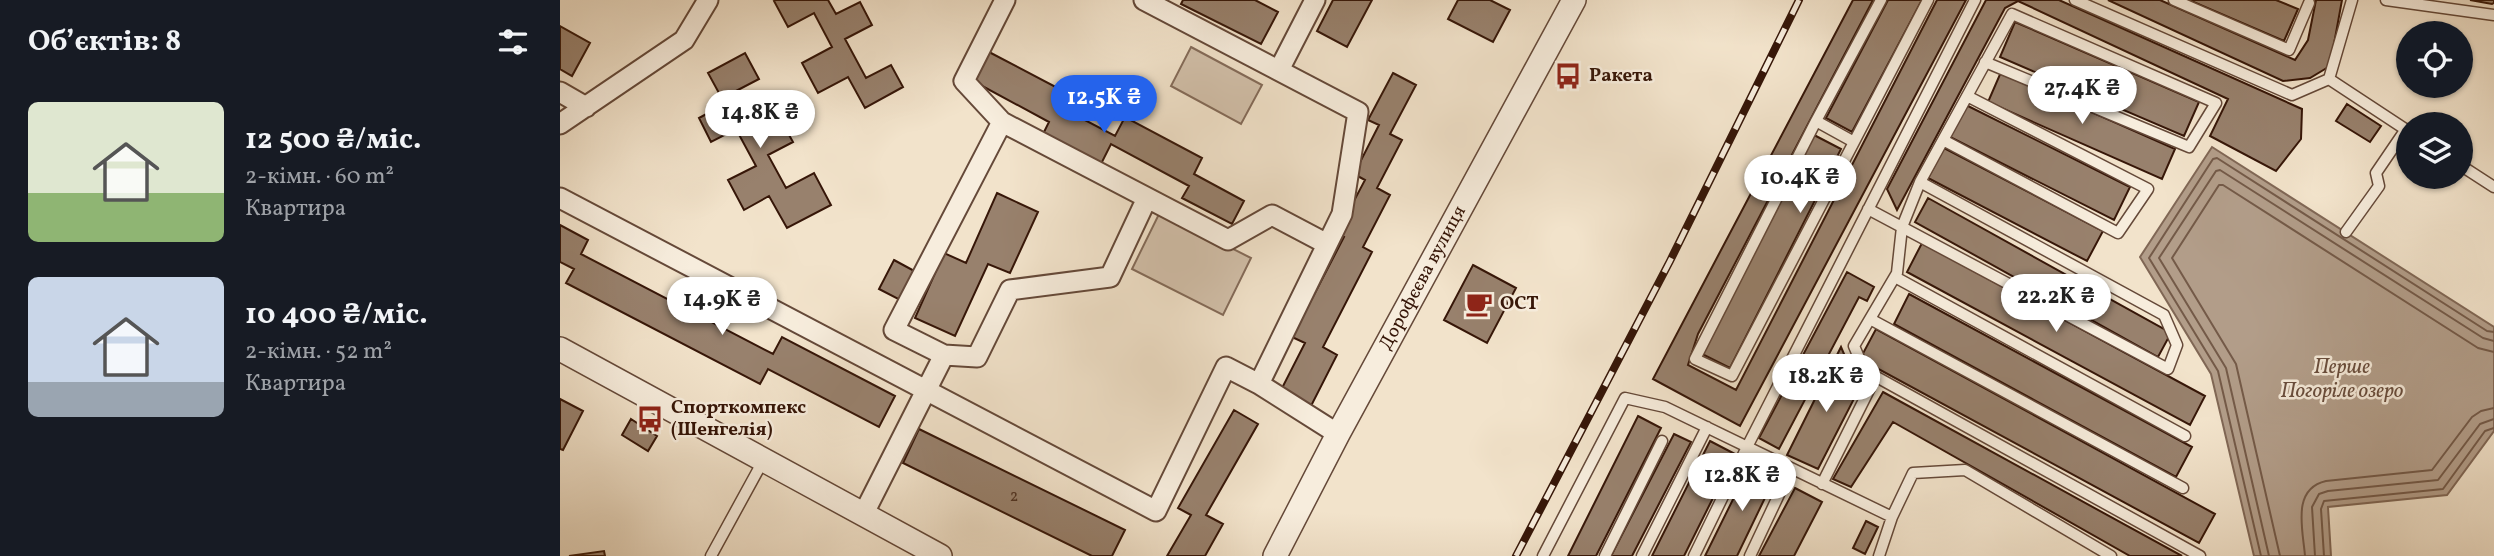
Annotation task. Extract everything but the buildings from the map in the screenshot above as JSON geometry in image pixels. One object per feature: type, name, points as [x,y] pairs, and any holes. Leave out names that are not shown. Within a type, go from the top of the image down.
[{"type":"street","points":[[560,124],[684,40],[708,0]]},
{"type":"street","points":[[1005,0],[964,81],[1002,122],[1228,240],[1272,215],[1327,244]]},
{"type":"street","points":[[1144,0],[1358,112],[1342,214],[1259,384]]},
{"type":"street","points":[[1279,70],[1315,0]]},
{"type":"street","name":"Дорофєєва вулиця","points":[[1275,556],[1338,434],[1574,0]]},
{"type":"street","points":[[560,92],[586,107]]},
{"type":"street","points":[[1002,122],[894,330],[944,355],[977,357],[1010,290],[1110,277],[1147,198]]},
{"type":"street","points":[[560,198],[1156,511],[1226,367],[1259,384],[1338,434]]},
{"type":"street","points":[[560,349],[940,556]]},
{"type":"street","points":[[863,515],[944,355]]},
{"type":"lane","points":[[1881,0],[1695,359],[1732,376],[1928,0]]},
{"type":"lane","points":[[1694,556],[1975,0]]},
{"type":"lane","points":[[2075,0],[2292,95],[2329,79]]},
{"type":"lane","points":[[2174,0],[2289,50],[2306,1]]},
{"type":"lane","points":[[2329,79],[2352,0]]},
{"type":"lane","points":[[2386,0],[2494,15]]},
{"type":"lane","points":[[1822,484],[1871,386],[1854,346],[1895,277],[1902,227],[1920,182],[2011,13],[2216,103],[2189,147],[1985,62]]},
{"type":"lane","points":[[2329,79],[2396,123]]},
{"type":"lane","points":[[1942,141],[2118,233],[2148,189],[1967,96]]},
{"type":"lane","points":[[1816,121],[1854,142]]},
{"type":"lane","points":[[2346,232],[2379,186],[2376,173],[2396,145]]},
{"type":"lane","points":[[2473,173],[2494,187]]},
{"type":"lane","points":[[1868,209],[2168,369],[2177,345],[2164,315],[1920,182]]},
{"type":"lane","points":[[1895,277],[2185,436]]},
{"type":"lane","points":[[1870,319],[2183,488]]},
{"type":"lane","points":[[1864,370],[2200,556]]},
{"type":"lane","points":[[1543,556],[1625,398],[1665,407],[1892,517]]},
{"type":"lane","points":[[1642,556],[1707,427]]},
{"type":"lane","points":[[1605,556],[1662,441]]},
{"type":"lane","points":[[711,556],[763,461]]},
{"type":"lane","points":[[1750,556],[1791,469]]},
{"type":"lane","points":[[1878,556],[1892,517],[1913,473],[1965,470],[2111,556]]},
{"type":"shaded area","points":[[1191,47],[1262,85],[1241,124],[1171,86]]},
{"type":"shaded area","points":[[1160,212],[1251,258],[1223,315],[1132,269]]},
{"type":"water","name":"Перше Погоріле озеро","points":[[2212,147],[2494,327],[2494,431],[2447,495],[2328,507],[2331,556],[2254,556],[2211,374],[2140,257]]},
{"type":"railway","points":[[1516,556],[1670,261],[1799,0]]},
{"type":"place","name":"Ракета","points":[[1568,76]]},
{"type":"place","name":"ОСТ","points":[[1479,304]]},
{"type":"place","name":"Спорткомпекс (Шенгелія)","points":[[650,419]]}]
